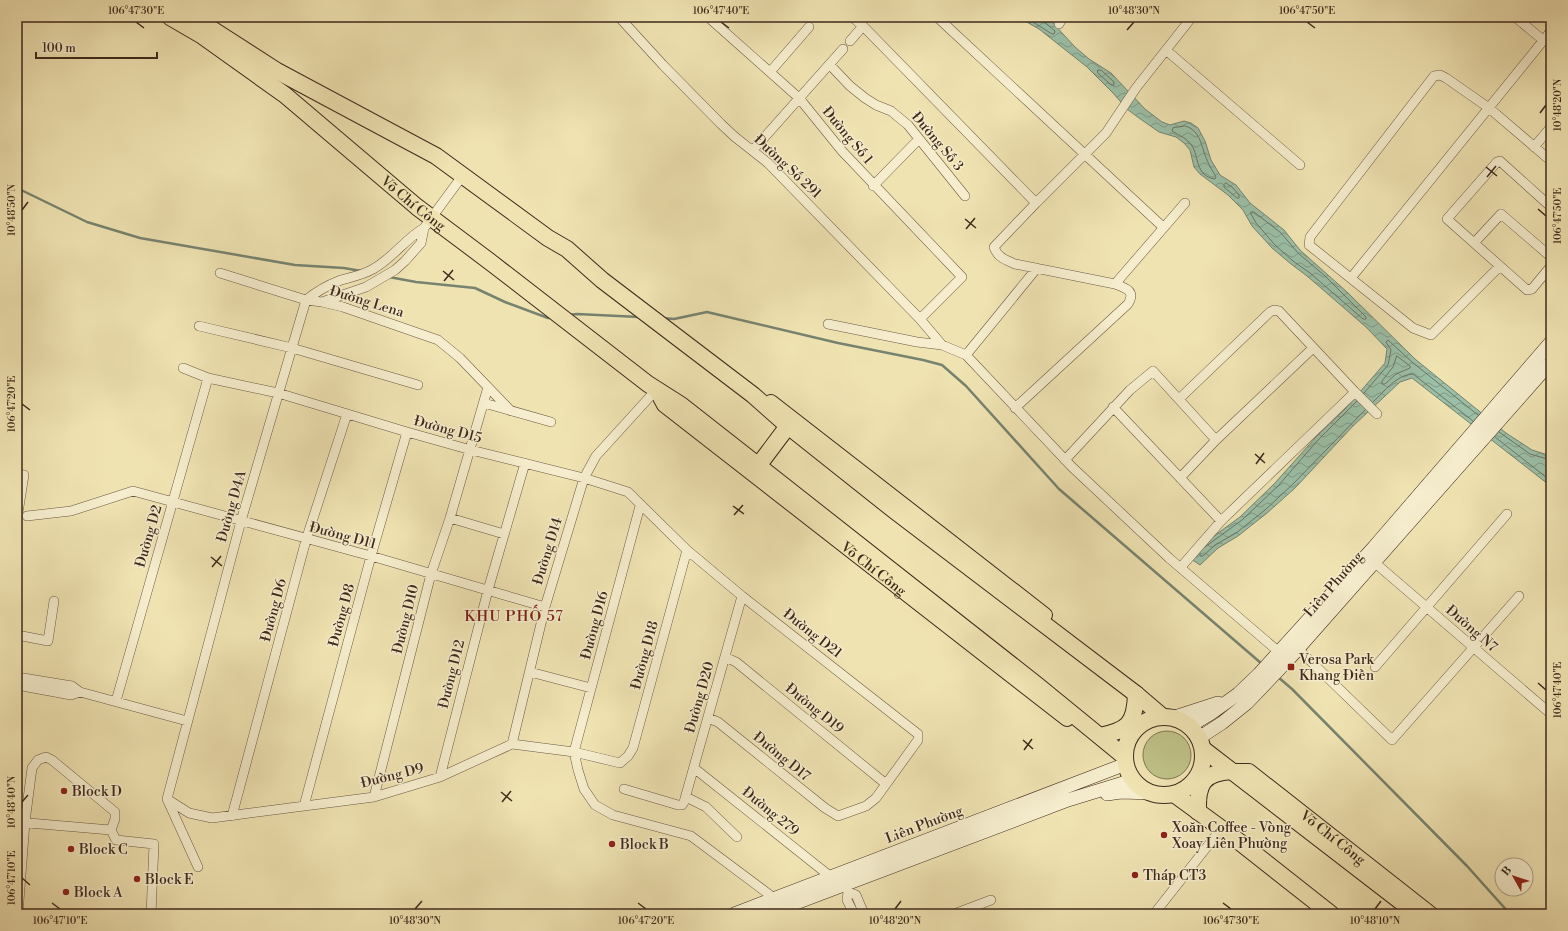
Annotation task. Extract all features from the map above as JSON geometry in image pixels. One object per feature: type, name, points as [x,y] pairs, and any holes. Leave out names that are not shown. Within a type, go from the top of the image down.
[{"type":"highway","name":"Võ Chí Công","points":[[170,17],[201,35],[285,95],[427,223],[490,261],[656,390],[681,405],[1037,685],[1100,736],[1123,758]]},
{"type":"highway","points":[[193,17],[277,71],[436,156],[467,178],[548,238],[566,249],[602,280],[753,395],[788,426],[894,511],[1163,715],[1182,721],[1201,743],[1209,768],[1202,780],[1192,791],[1178,796],[1152,793],[1142,788],[1133,780],[1123,758],[1126,745],[1132,734],[1140,725],[1163,715]]},
{"type":"highway","points":[[758,466],[788,426]]},
{"type":"highway","points":[[1100,736],[1117,732],[1129,723],[1135,712],[1136,694]]},
{"type":"highway","name":"Võ Chí Công","points":[[1201,743],[1232,771],[1416,914]]},
{"type":"highway","points":[[1198,812],[1198,796],[1200,788],[1204,782],[1211,775],[1219,772],[1232,771]]},
{"type":"highway","points":[[1178,796],[1331,914]]},
{"type":"main road","name":"Võ Chí Công","points":[[656,390],[664,405],[1085,734],[1100,736]]},
{"type":"main road","points":[[753,395],[766,398],[1049,618],[1130,682],[1136,694]]},
{"type":"main road","name":"Võ Chí Công","points":[[1232,771],[1249,771],[1431,914]]},
{"type":"main road","points":[[1221,829],[1226,840],[1321,914]]},
{"type":"street","points":[[852,17],[863,26],[1036,203]]},
{"type":"street","points":[[937,17],[1163,227]]},
{"type":"street","points":[[1016,408],[1128,304],[1131,299],[1129,291],[1115,284],[1015,264],[1002,258],[996,252],[994,247],[1106,133],[1136,88],[1192,17]]},
{"type":"street","points":[[1515,17],[1543,40]]},
{"type":"street","name":"Đường Số 1","points":[[711,18],[799,98],[842,152],[962,277],[920,319]]},
{"type":"street","name":"Đường Số 291","points":[[625,19],[663,65],[721,124],[768,163],[920,319],[942,345]]},
{"type":"street","points":[[770,72],[809,26]]},
{"type":"street","points":[[850,41],[863,26]]},
{"type":"street","points":[[1351,278],[1551,32]]},
{"type":"street","points":[[753,150],[843,49]]},
{"type":"street","points":[[1166,50],[1300,164]]},
{"type":"street","name":"Đường Số 3","points":[[830,65],[864,98],[899,117],[908,125],[965,196]]},
{"type":"street","points":[[1500,266],[1431,335],[1413,328],[1309,245],[1310,237],[1434,76],[1440,75],[1446,78],[1489,108],[1551,161]]},
{"type":"street","points":[[1534,147],[1551,126]]},
{"type":"street","points":[[873,186],[919,139]]},
{"type":"street","points":[[1551,206],[1502,163],[1497,162],[1446,219],[1529,290],[1551,266]]},
{"type":"street","points":[[306,300],[321,289],[341,280],[357,276],[373,269],[389,258],[404,245],[412,235],[427,223],[467,178]]},
{"type":"street","points":[[1115,284],[1185,203]]},
{"type":"street","points":[[1474,243],[1501,214],[1551,257]]},
{"type":"street","points":[[322,302],[366,287],[395,270],[414,252],[421,243],[427,223]]},
{"type":"street","points":[[404,245],[414,252]]},
{"type":"street","points":[[966,355],[1037,268]]},
{"type":"street","name":"Đường Lena","points":[[220,273],[306,300],[322,302],[391,323],[438,340],[460,358],[511,410]]},
{"type":"street","name":"Đường D4A","points":[[167,799],[242,521],[306,300]]},
{"type":"street","points":[[1179,399],[1270,312],[1274,310],[1279,311],[1374,411]]},
{"type":"street","points":[[828,324],[917,342],[942,345],[966,355],[1065,460],[1181,567],[1284,656]]},
{"type":"street","points":[[199,326],[292,348],[418,385]]},
{"type":"street","points":[[1476,436],[1501,408],[1551,342]]},
{"type":"street","points":[[1180,478],[1216,440],[1313,348]]},
{"type":"street","points":[[1501,408],[1551,362]]},
{"type":"street","name":"Đường D15","points":[[183,368],[208,378],[278,393],[407,432],[471,450],[584,478],[628,492],[640,506],[687,550]]},
{"type":"street","points":[[1065,460],[1130,390],[1153,371],[1216,440]]},
{"type":"street","name":"Đường D2","points":[[116,702],[208,378]]},
{"type":"street","name":"Đường D10","points":[[374,797],[432,574],[471,450],[488,387]]},
{"type":"street","name":"Đường D14","points":[[512,744],[545,606],[584,478],[596,456],[656,390]]},
{"type":"street","points":[[1181,567],[1221,521],[1356,393]]},
{"type":"street","points":[[484,403],[551,422]]},
{"type":"street","points":[[1113,408],[1221,521]]},
{"type":"street","name":"Đường D6","points":[[232,816],[306,540],[347,414]]},
{"type":"street","name":"Đường D8","points":[[304,806],[371,556],[407,432]]},
{"type":"street","name":"Liên Phường","points":[[1284,656],[1298,649],[1374,562],[1476,436]]},
{"type":"street","name":"Liên Phường","points":[[1201,743],[1222,723],[1247,703],[1264,678],[1374,547],[1476,436]]},
{"type":"street","name":"Đường D12","points":[[440,777],[488,590],[525,463]]},
{"type":"street","points":[[17,474],[24,475],[17,519]]},
{"type":"street","name":"Đường D11","points":[[27,516],[71,512],[133,491],[306,540],[371,556],[545,606]]},
{"type":"street","name":"Đường D16","points":[[574,752],[640,506]]},
{"type":"street","points":[[1376,667],[1507,514]]},
{"type":"street","points":[[450,518],[504,534]]},
{"type":"street","name":"Đường D21","points":[[687,550],[742,596],[918,734],[918,740],[886,784]]},
{"type":"street","name":"Đường D18","points":[[574,752],[620,763],[628,756],[633,748],[687,550]]},
{"type":"street","name":"Đường N7","points":[[1374,562],[1551,714]]},
{"type":"street","name":"Đường D20","points":[[684,801],[742,596]]},
{"type":"street","points":[[1298,649],[1392,740],[1474,649],[1519,596]]},
{"type":"street","points":[[17,635],[48,641],[54,601]]},
{"type":"street","name":"Đường D19","points":[[725,657],[736,662],[886,784]]},
{"type":"street","points":[[530,672],[591,688]]},
{"type":"street","points":[[17,677],[72,686],[80,692],[188,721]]},
{"type":"street","name":"Liên Phường","points":[[1201,743],[1210,714],[1264,678]]},
{"type":"street","points":[[17,685],[71,695],[80,692]]},
{"type":"street","points":[[1163,715],[1216,704],[1238,694]]},
{"type":"street","name":"Đường D17","points":[[708,718],[718,722],[825,808],[838,816],[866,806],[876,798],[886,784]]},
{"type":"street","points":[[512,744],[574,752],[584,789],[595,805],[613,815],[691,836],[774,898]]},
{"type":"street","name":"Đường D9","points":[[167,799],[189,813],[212,818],[374,797],[440,777],[512,744]]},
{"type":"street","points":[[18,914],[21,822],[32,768],[38,760],[46,757],[52,760],[115,812],[116,819],[111,830]]},
{"type":"street","name":"Liên Phường","points":[[734,914],[835,875],[1123,758]]},
{"type":"street","name":"Đường 279","points":[[694,768],[835,875]]},
{"type":"street","name":"Liên Phường","points":[[767,914],[837,887],[847,889],[1068,800],[1133,780]]},
{"type":"street","points":[[624,789],[678,805],[684,801],[706,807],[736,837]]},
{"type":"street","points":[[1068,800],[1078,801],[1108,793],[1152,793]]},
{"type":"street","points":[[167,799],[198,867]]},
{"type":"street","points":[[21,822],[111,830]]},
{"type":"street","points":[[1159,912],[1221,829]]},
{"type":"street","points":[[111,830],[116,840],[154,844],[151,914]]},
{"type":"street","points":[[835,875],[847,889],[856,895],[864,914]]},
{"type":"street","points":[[847,889],[847,900],[854,914]]},
{"type":"street","points":[[954,914],[991,900]]},
{"type":"shaded area","points":[[1162,731],[1172,731],[1181,735],[1187,741],[1190,746],[1190,764],[1181,775],[1172,779],[1162,779],[1153,775],[1147,769],[1143,760],[1143,750],[1147,741],[1153,735]]},
{"type":"water","points":[[1018,17],[1042,17],[1051,21],[1075,47],[1089,59],[1111,73],[1145,109],[1162,122],[1170,125],[1184,121],[1191,123],[1198,128],[1205,141],[1211,160],[1220,175],[1236,185],[1250,203],[1284,230],[1300,250],[1347,292],[1415,359],[1506,433],[1532,450],[1551,456],[1551,488],[1548,484],[1412,378],[1400,382],[1353,426],[1295,488],[1267,513],[1238,536],[1218,548],[1200,565],[1191,559],[1207,541],[1240,517],[1275,483],[1316,437],[1346,408],[1385,363],[1387,349],[1366,327],[1272,248],[1252,226],[1243,210],[1228,195],[1200,174],[1194,167],[1190,150],[1184,143],[1176,137],[1159,132],[1127,109],[1087,67],[1039,29]]},
{"type":"water","points":[[1551,542],[1551,626],[1548,600]]},
{"type":"waterway","points":[[17,188],[87,222],[140,238],[295,265],[344,268],[361,271]]},
{"type":"waterway","points":[[389,277],[416,282],[475,288],[505,302],[548,318],[552,318]]},
{"type":"waterway","points":[[662,318],[674,319],[707,312],[838,343],[942,365],[966,386],[1059,489],[1262,664]]},
{"type":"waterway","points":[[568,315],[577,314],[639,317]]},
{"type":"waterway","points":[[1278,677],[1292,689],[1467,866],[1510,914]]},
{"type":"place","name":"Verosa Park Khang Điền","points":[[1291,667]]},
{"type":"place","name":"Block D","points":[[64,791]]},
{"type":"place","name":"Xoăn Coffee - Vòng Xoay Liên Phường","points":[[1164,835]]},
{"type":"place","name":"Block B","points":[[612,844]]},
{"type":"place","name":"Block C","points":[[71,849]]},
{"type":"place","name":"Tháp CT3","points":[[1135,875]]},
{"type":"place","name":"Block E","points":[[137,879]]},
{"type":"place","name":"Block A","points":[[66,892]]},
{"type":"district","name":"KHU PHỐ 57","points":[[514,616]]}]
